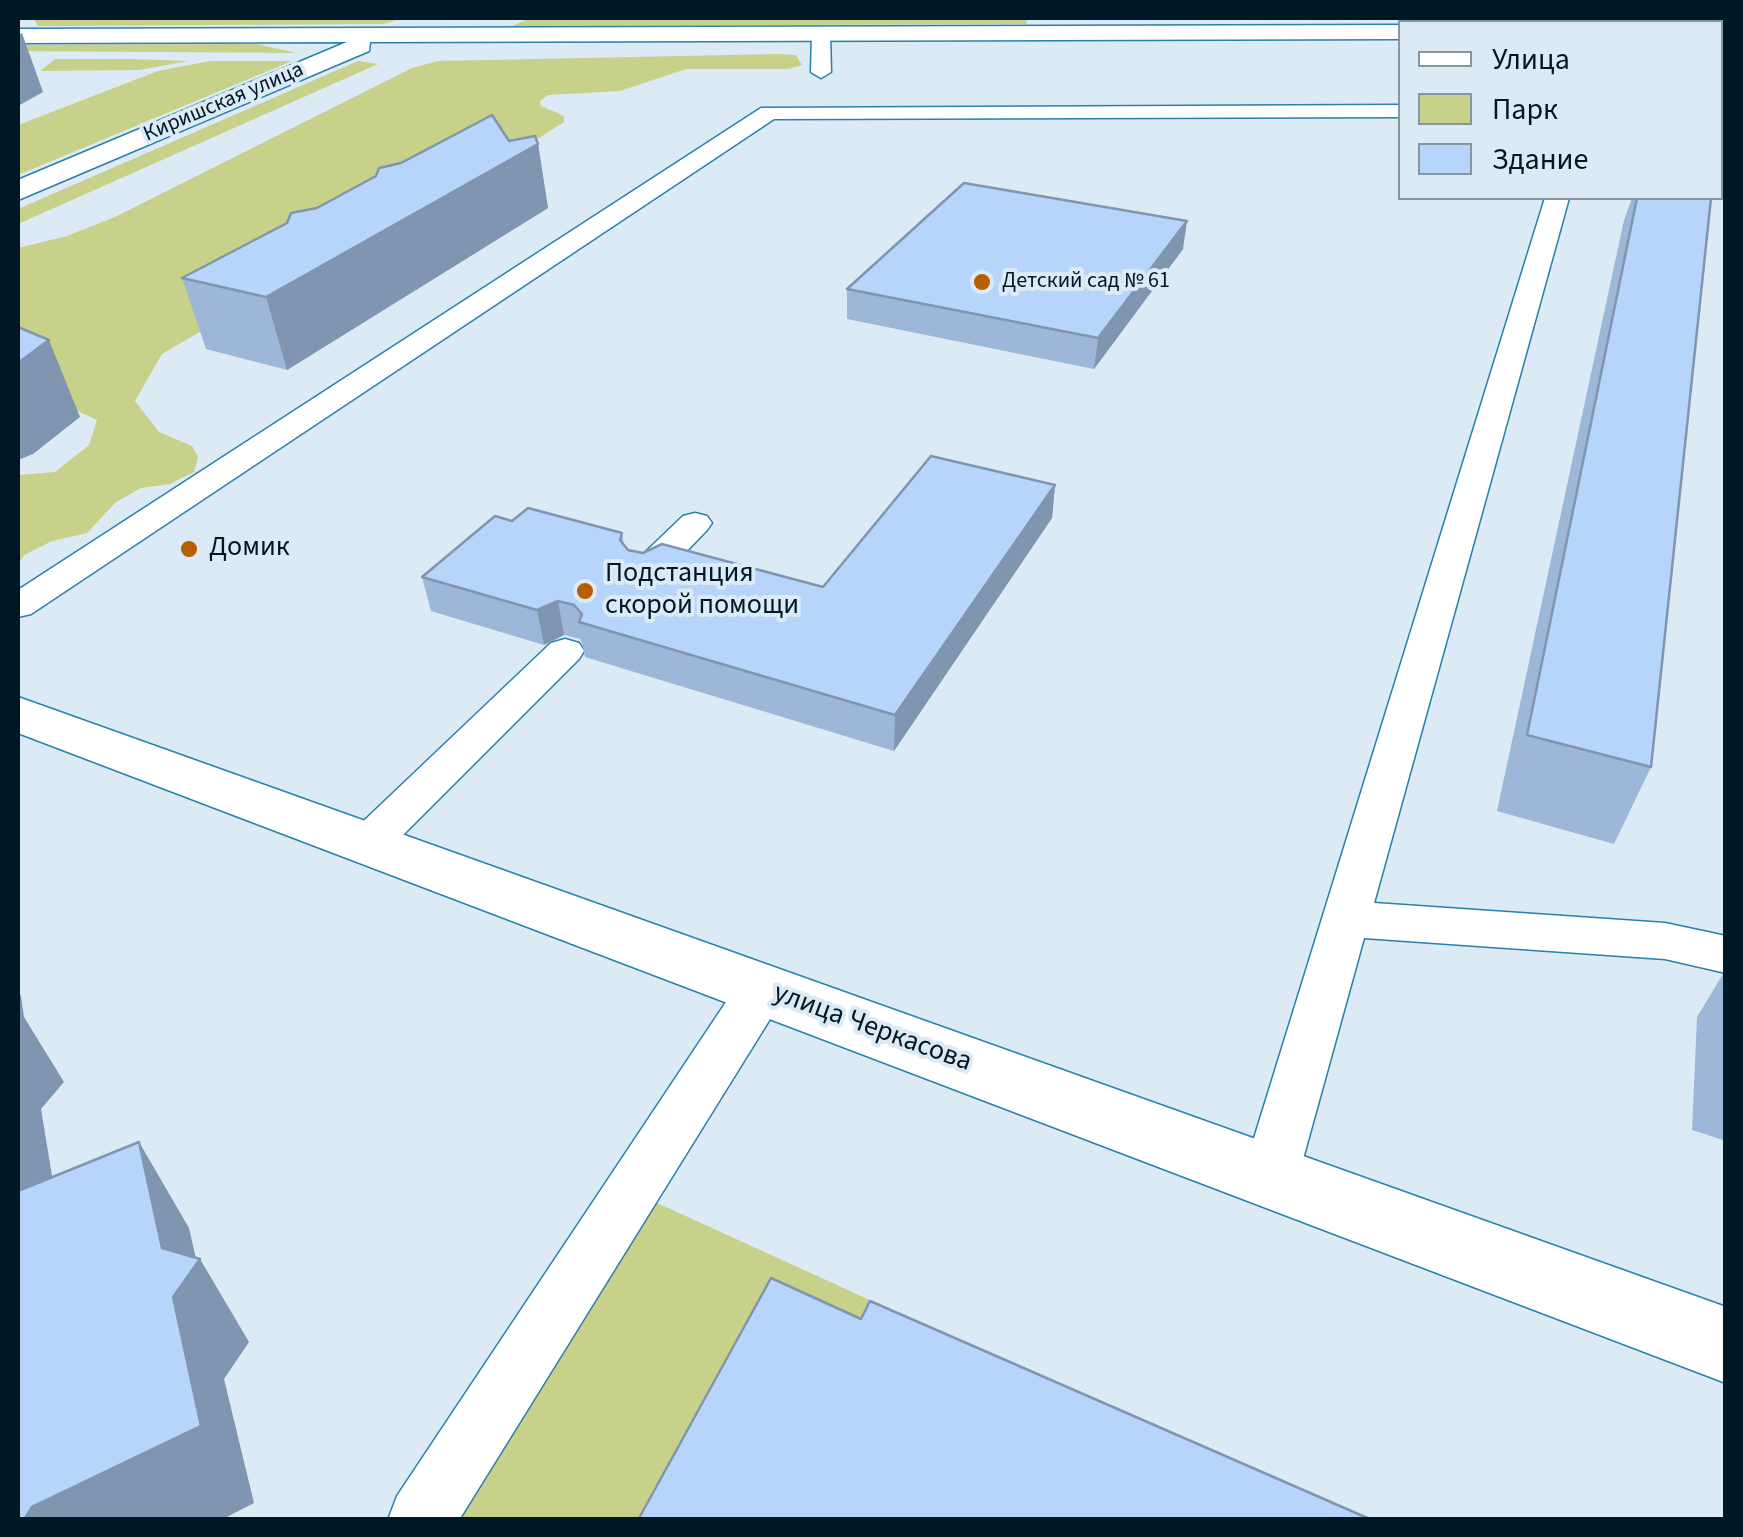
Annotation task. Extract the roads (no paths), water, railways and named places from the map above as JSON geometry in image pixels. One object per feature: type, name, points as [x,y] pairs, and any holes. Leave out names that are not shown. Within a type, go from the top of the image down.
[{"type":"street","name":"Киришская улица","points":[[18,191],[432,18]]},
{"type":"street","points":[[18,34],[1398,32]]},
{"type":"street","name":"улица Черкасова","points":[[18,714],[1726,1346]]},
{"type":"lane","points":[[821,34],[821,92]]},
{"type":"lane","points":[[18,606],[769,113],[821,92],[1398,111]]},
{"type":"lane","points":[[1270,1177],[1556,200]]},
{"type":"lane","points":[[646,572],[695,523]]},
{"type":"lane","points":[[368,844],[565,651]]},
{"type":"lane","points":[[1344,918],[1665,940],[1726,955]]},
{"type":"lane","points":[[421,1520],[762,989]]},
{"type":"place","name":"Детский сад № 61","points":[[982,282]]},
{"type":"place","name":"Домик","points":[[189,549]]},
{"type":"place","name":"Подстанция скорой помощи","points":[[585,591]]}]
